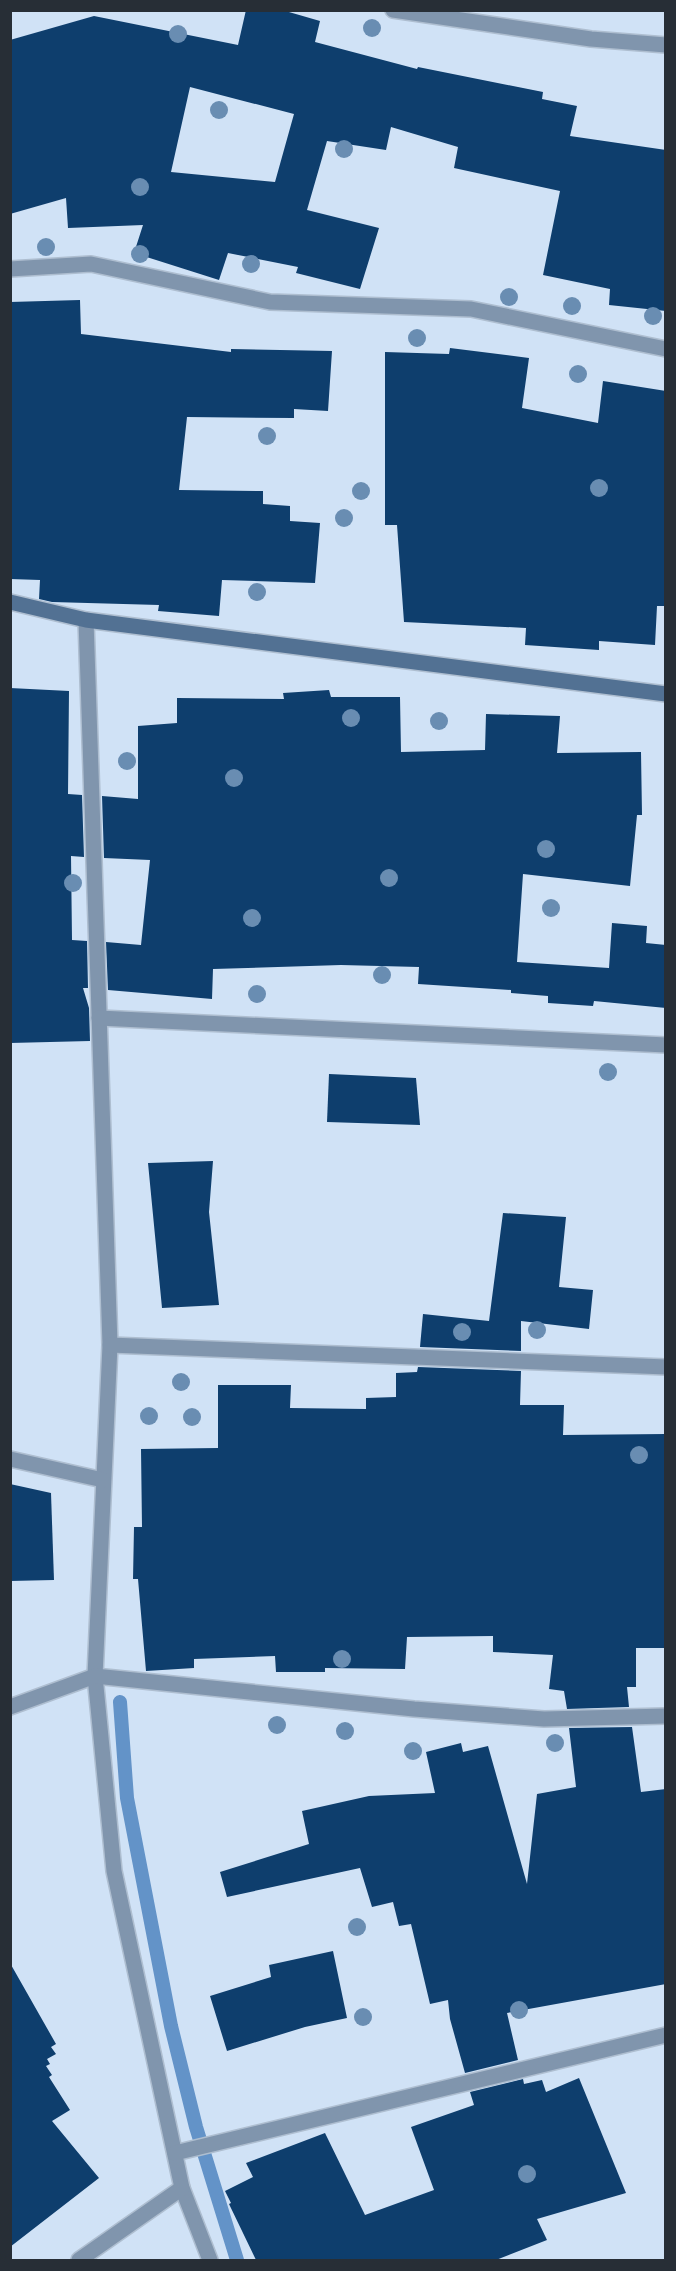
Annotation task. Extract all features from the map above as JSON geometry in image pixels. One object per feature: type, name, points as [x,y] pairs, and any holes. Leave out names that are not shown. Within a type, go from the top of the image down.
[{"type":"main road","points":[[10,602],[86,620],[666,694]]},
{"type":"street","points":[[393,10],[591,39],[666,45]]},
{"type":"street","points":[[10,269],[91,264],[270,302],[471,309],[666,349]]},
{"type":"street","points":[[86,620],[110,1345],[95,1676],[114,1871],[182,2188],[210,2260]]},
{"type":"street","points":[[99,1018],[666,1045]]},
{"type":"street","points":[[110,1345],[666,1367]]},
{"type":"street","points":[[10,1459],[103,1480]]},
{"type":"street","points":[[10,1707],[95,1676],[414,1709],[544,1719],[666,1716]]},
{"type":"street","points":[[175,2153],[666,2035]]},
{"type":"street","points":[[79,2260],[182,2188]]},
{"type":"building","points":[[246,10],[282,10],[320,21],[315,42],[417,69],[418,67],[543,92],[542,99],[577,106],[570,136],[666,150],[666,311],[609,305],[610,289],[543,275],[560,191],[454,168],[458,147],[391,127],[386,150],[327,141],[307,210],[379,228],[360,289],[296,273],[298,267],[228,253],[219,280],[134,253],[143,225],[68,228],[66,198],[10,214],[10,40],[94,16],[238,45]],"holes":[[[190,87],[294,114],[275,182],[171,172]]]},
{"type":"building","points":[[80,300],[81,334],[231,352],[231,349],[332,351],[328,411],[294,409],[294,418],[187,417],[179,490],[263,491],[263,504],[290,506],[290,521],[320,523],[315,583],[222,580],[219,616],[158,611],[159,605],[52,602],[39,599],[40,580],[10,579],[10,302]]},
{"type":"building","points":[[450,348],[529,358],[522,408],[598,423],[603,381],[666,391],[666,606],[657,606],[655,645],[599,641],[599,650],[525,645],[526,628],[404,622],[397,525],[385,525],[385,352],[449,354]]},
{"type":"building","points":[[10,688],[69,691],[68,794],[82,795],[84,857],[71,856],[72,940],[87,941],[88,988],[83,988],[89,1008],[90,1041],[10,1043]]},
{"type":"building","points":[[329,690],[331,697],[400,697],[401,752],[485,750],[486,714],[560,716],[557,753],[641,752],[642,815],[637,815],[630,886],[523,874],[517,962],[609,968],[612,923],[647,926],[646,943],[666,945],[666,1008],[594,1001],[593,1006],[548,1003],[548,996],[511,993],[511,990],[418,984],[419,967],[341,965],[213,969],[212,999],[108,990],[106,942],[141,945],[150,860],[104,858],[102,796],[138,799],[138,726],[177,723],[177,698],[284,699],[283,693]]},
{"type":"building","points":[[329,1074],[416,1078],[420,1125],[327,1122]]},
{"type":"building","points":[[213,1161],[209,1212],[219,1305],[162,1308],[148,1163]]},
{"type":"building","points":[[503,1213],[566,1217],[559,1287],[593,1290],[589,1329],[521,1321],[521,1351],[420,1347],[423,1314],[489,1321]]},
{"type":"building","points":[[418,1367],[521,1371],[520,1405],[564,1405],[563,1435],[666,1434],[666,1648],[636,1648],[636,1687],[627,1687],[629,1707],[567,1709],[564,1691],[549,1689],[553,1655],[493,1652],[493,1636],[407,1637],[405,1669],[325,1668],[325,1672],[276,1672],[275,1656],[194,1659],[194,1668],[146,1671],[138,1579],[133,1579],[134,1527],[142,1527],[141,1449],[218,1448],[218,1385],[291,1385],[290,1408],[366,1409],[366,1398],[396,1397],[396,1373],[417,1372]]},
{"type":"building","points":[[10,1484],[51,1493],[54,1580],[10,1581]]},
{"type":"building","points":[[632,1727],[641,1792],[666,1789],[666,1984],[507,2013],[518,2060],[465,2073],[450,2019],[448,2000],[430,2004],[411,1924],[399,1926],[393,1902],[372,1907],[360,1868],[227,1897],[220,1872],[309,1844],[302,1811],[369,1796],[435,1793],[426,1752],[461,1743],[463,1752],[488,1746],[527,1884],[537,1794],[576,1787],[569,1728]]},
{"type":"building","points":[[333,1951],[347,2018],[305,2027],[227,2051],[210,1996],[271,1977],[269,1965]]},
{"type":"building","points":[[10,1963],[56,2044],[51,2047],[56,2054],[47,2059],[50,2064],[46,2066],[52,2075],[49,2077],[70,2110],[52,2121],[99,2178],[10,2247]]},
{"type":"building","points":[[579,2078],[626,2193],[537,2219],[547,2240],[496,2260],[256,2260],[229,2204],[231,2203],[225,2191],[253,2177],[246,2163],[325,2133],[365,2215],[434,2190],[411,2127],[474,2105],[470,2092],[523,2079],[524,2084],[542,2080],[546,2092]]},
{"type":"waterway","points":[[120,1702],[127,1798],[171,2026],[196,2127],[237,2260]]}]
